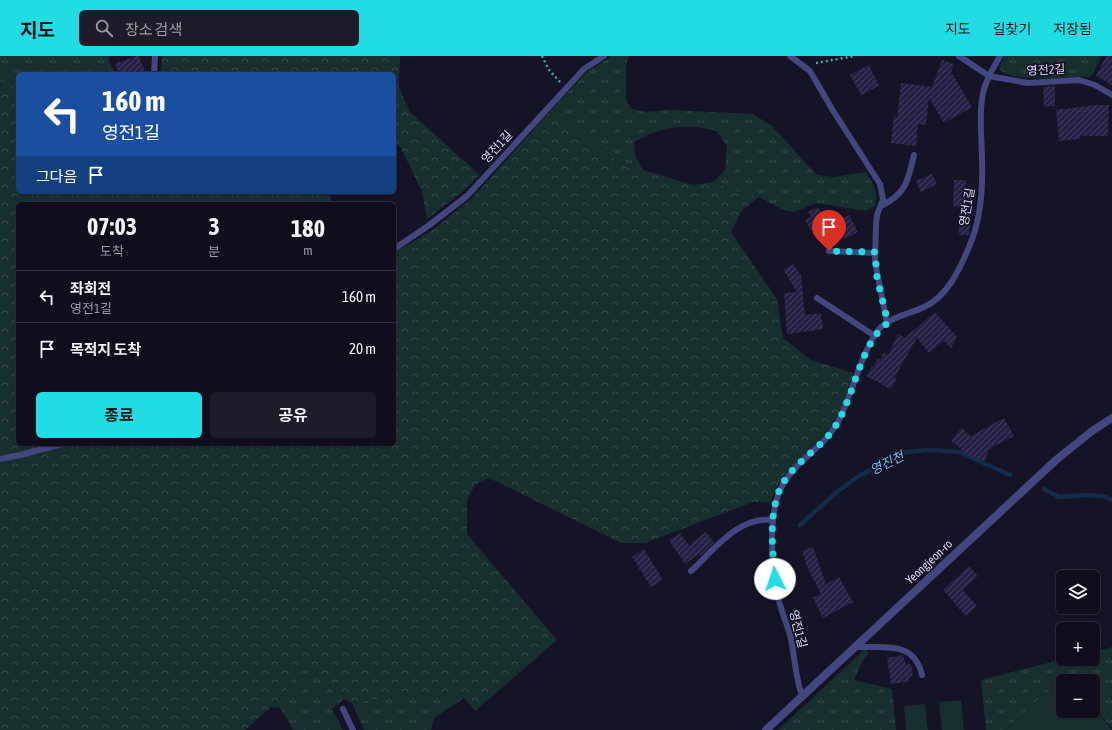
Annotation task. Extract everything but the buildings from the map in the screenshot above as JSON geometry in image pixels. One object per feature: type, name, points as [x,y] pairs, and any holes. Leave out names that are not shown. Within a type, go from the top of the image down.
[{"type":"street","name":"Yeongjeon-ro","points":[[766,730],[1056,460],[1092,431],[1112,418]]},
{"type":"lane","points":[[154,72],[155,56]]},
{"type":"lane","name":"영전1길","points":[[396,246],[428,226],[467,196],[584,69],[604,56]]},
{"type":"lane","points":[[790,56],[810,71],[832,109],[880,184],[883,199],[877,215],[875,252],[877,278],[888,323]]},
{"type":"lane","name":"영전2길","points":[[959,56],[989,76],[1028,83],[1079,80],[1095,85],[1112,95]]},
{"type":"lane","name":"영전1길","points":[[802,696],[795,672],[790,635],[777,592],[773,549],[773,520],[777,496],[788,476],[836,426],[875,336],[888,323],[935,301],[943,293],[970,247],[981,205],[983,187],[980,113],[982,99],[989,76],[1000,56]]},
{"type":"lane","points":[[881,206],[899,196],[904,189],[914,155]]},
{"type":"lane","points":[[829,251],[875,252]]},
{"type":"lane","points":[[817,298],[875,336]]},
{"type":"lane","points":[[0,459],[27,454],[55,446]]},
{"type":"lane","points":[[691,571],[738,528],[756,521],[773,520]]},
{"type":"lane","points":[[855,647],[896,648],[908,652],[917,659],[922,675]]},
{"type":"lane","points":[[343,709],[353,730]]},
{"type":"path","points":[[542,56],[549,70],[566,88]]},
{"type":"path","points":[[804,65],[855,56]]},
{"type":"green space","points":[[0,56],[111,56],[108,58],[114,72],[16,72],[16,90],[8,80],[0,83]]},
{"type":"green space","points":[[162,56],[400,56],[399,87],[410,112],[480,175],[461,193],[427,219],[422,192],[400,146],[396,145],[396,72],[161,72]]},
{"type":"green space","points":[[612,56],[629,56],[626,65],[626,101],[632,109],[645,112],[670,110],[753,114],[772,126],[817,175],[834,177],[866,172],[876,192],[875,206],[866,211],[816,203],[794,212],[781,209],[759,197],[734,191],[714,182],[725,170],[727,146],[717,131],[695,127],[665,129],[634,142],[635,155],[643,170],[620,163],[591,142],[554,107],[587,72]]},
{"type":"green space","points":[[1004,56],[1102,56],[1091,77],[1027,78],[1005,73],[999,68]]},
{"type":"green space","points":[[8,80],[16,90],[16,194],[330,194],[331,202],[16,202],[16,446],[396,446],[396,252],[431,231],[471,199],[554,107],[591,142],[620,163],[693,185],[714,182],[734,191],[759,197],[742,210],[731,232],[777,299],[783,338],[811,360],[853,373],[843,402],[830,428],[789,470],[782,479],[771,502],[753,502],[645,543],[621,543],[489,478],[475,485],[467,500],[467,534],[557,640],[475,711],[464,698],[414,693],[352,703],[344,699],[308,667],[271,707],[245,730],[0,730],[0,83]]},
{"type":"green space","points":[[1112,647],[1112,728],[1100,715],[1100,674],[1056,674],[1056,684],[1005,730],[986,730],[981,680],[1056,661],[1056,666],[1100,666],[1100,650]]},
{"type":"green space","points":[[865,649],[869,653],[862,662],[854,680],[892,689],[896,730],[778,730]]},
{"type":"green space","points":[[308,667],[344,699],[332,709],[343,730],[293,730],[280,708],[271,707]]},
{"type":"green space","points":[[1056,684],[1056,718],[1100,718],[1100,715],[1112,730],[1005,730]]},
{"type":"green space","points":[[414,693],[464,698],[434,718],[431,730],[364,730],[352,703]]},
{"type":"green space","points":[[961,700],[964,730],[942,730],[939,702]]},
{"type":"green space","points":[[925,704],[928,730],[906,730],[904,706]]},
{"type":"waterway","name":"영진천","points":[[800,525],[838,491],[859,476],[906,452],[929,450],[959,452],[1010,475]]},
{"type":"waterway","name":"영진천","points":[[1044,489],[1059,497],[1086,495],[1102,496],[1112,500]]},
{"type":"route","points":[[775,579],[773,520],[777,496],[788,476],[814,451],[836,426],[875,336],[881,327],[888,323],[877,278],[875,252],[829,251]]}]
